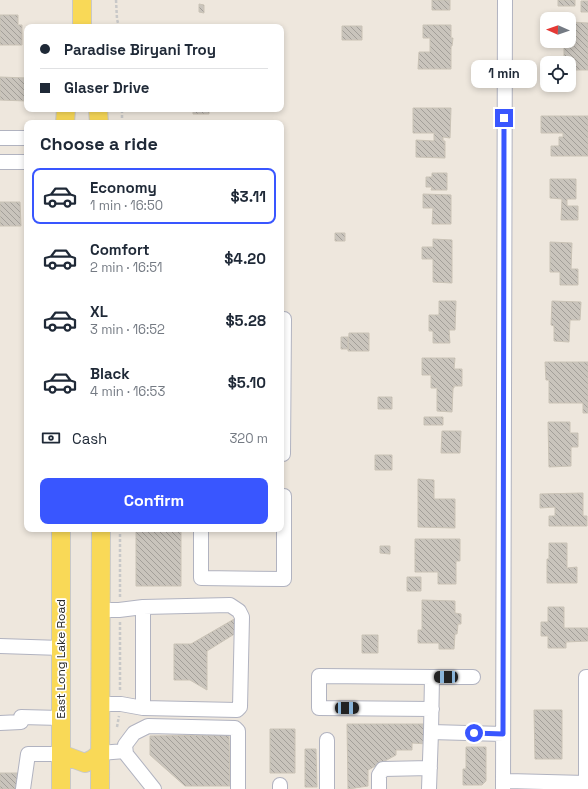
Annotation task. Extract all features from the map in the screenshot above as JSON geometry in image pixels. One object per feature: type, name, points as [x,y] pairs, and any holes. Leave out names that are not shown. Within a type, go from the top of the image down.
[{"type":"main road","points":[[82,0],[82,24]]},
{"type":"main road","name":"East Long Lake Road","points":[[61,532],[61,789]]},
{"type":"main road","points":[[100,789],[114,752],[100,704],[101,532]]},
{"type":"main road","points":[[61,754],[85,763],[114,752]]},
{"type":"street","points":[[505,0],[503,785],[587,785],[586,677],[588,677]]},
{"type":"street","points":[[0,138],[24,138]]},
{"type":"street","points":[[0,162],[24,162]]},
{"type":"street","points":[[284,319],[284,342]]},
{"type":"street","points":[[202,532],[201,578],[284,579],[284,496]]},
{"type":"street","points":[[100,704],[121,704],[143,708],[237,710],[240,707],[242,617],[239,611],[230,605],[143,607],[119,610],[101,610]]},
{"type":"street","points":[[143,607],[143,708]]},
{"type":"street","points":[[0,646],[61,648]]},
{"type":"street","points":[[432,708],[319,708],[319,676],[473,677]]},
{"type":"street","points":[[430,789],[432,677]]},
{"type":"street","points":[[0,723],[21,722],[21,717],[60,718]]},
{"type":"street","points":[[114,752],[125,745],[134,733],[148,726],[235,728],[238,731],[239,742],[238,789]]},
{"type":"street","points":[[431,732],[503,734]]},
{"type":"street","points":[[327,740],[327,789]]},
{"type":"street","points":[[114,752],[126,754],[154,789]]},
{"type":"street","points":[[23,789],[28,754],[61,754]]},
{"type":"street","points":[[379,789],[379,775],[383,769],[430,768]]},
{"type":"path","points":[[116,0],[118,24]]},
{"type":"path","points":[[114,752],[121,704],[119,610],[120,532]]},
{"type":"building","points":[[432,0],[450,0],[450,10],[432,10]]},
{"type":"building","points":[[558,0],[575,0],[575,6],[558,6]]},
{"type":"building","points":[[581,1],[588,1],[588,12],[581,12]]},
{"type":"building","points":[[199,4],[204,5],[204,13],[199,12]]},
{"type":"building","points":[[0,15],[18,15],[18,25],[22,25],[22,45],[0,45]]},
{"type":"building","points":[[576,22],[588,23],[588,70],[576,70],[576,56],[564,56],[564,48],[576,48]]},
{"type":"building","points":[[423,25],[451,25],[451,38],[453,38],[451,46],[451,69],[418,69],[419,52],[430,52],[430,38],[423,38]]},
{"type":"building","points":[[342,26],[362,26],[362,40],[342,40]]},
{"type":"building","points":[[0,77],[24,78],[24,101],[0,100]]},
{"type":"building","points":[[413,108],[451,108],[450,138],[443,137],[443,141],[445,141],[445,158],[416,157],[416,140],[434,141],[434,133],[413,133]]},
{"type":"building","points":[[193,112],[209,112],[209,114],[193,114]]},
{"type":"building","points":[[541,116],[588,116],[588,156],[551,156],[551,146],[559,146],[559,137],[563,137],[563,133],[541,133]]},
{"type":"building","points":[[432,173],[447,173],[447,190],[431,190],[432,187],[426,187],[426,177],[432,177]]},
{"type":"building","points":[[550,179],[576,179],[576,199],[567,199],[567,206],[578,206],[578,220],[561,220],[562,199],[550,198]]},
{"type":"building","points":[[423,194],[451,195],[451,224],[432,224],[433,208],[423,208]]},
{"type":"building","points":[[0,202],[20,202],[21,226],[0,226]]},
{"type":"building","points":[[335,233],[345,233],[345,241],[335,241]]},
{"type":"building","points":[[433,239],[452,240],[452,283],[433,282],[433,259],[422,259],[422,247],[433,247]]},
{"type":"building","points":[[550,242],[572,243],[571,269],[578,269],[578,285],[560,285],[560,272],[550,272]]},
{"type":"building","points":[[439,301],[456,301],[455,330],[449,330],[450,343],[433,343],[433,331],[429,331],[429,315],[439,315]]},
{"type":"building","points":[[552,301],[581,302],[580,320],[570,320],[569,342],[554,341],[554,326],[551,325]]},
{"type":"building","points":[[349,333],[369,333],[369,351],[348,351]]},
{"type":"building","points":[[341,337],[348,337],[348,349],[341,349]]},
{"type":"building","points":[[422,358],[455,358],[454,369],[462,369],[462,386],[454,386],[453,388],[452,412],[437,411],[437,388],[431,388],[431,375],[422,375]]},
{"type":"building","points":[[545,362],[588,362],[588,413],[583,413],[583,403],[549,403],[549,380],[546,380]]},
{"type":"building","points":[[378,397],[392,397],[392,409],[378,409]]},
{"type":"building","points":[[424,417],[443,417],[443,425],[424,425]]},
{"type":"building","points":[[548,422],[570,422],[570,433],[578,433],[578,447],[571,447],[571,466],[549,467]]},
{"type":"building","points":[[442,431],[461,431],[460,453],[441,453]]},
{"type":"building","points":[[375,455],[392,455],[392,470],[375,470]]},
{"type":"building","points":[[418,479],[434,480],[434,499],[455,499],[455,528],[418,527]]},
{"type":"building","points":[[583,493],[583,516],[587,516],[587,526],[549,526],[549,516],[555,516],[555,507],[540,508],[540,494]]},
{"type":"building","points":[[136,532],[181,532],[181,586],[136,586]]},
{"type":"building","points":[[415,539],[460,539],[460,561],[456,561],[456,584],[438,584],[438,572],[415,572]]},
{"type":"building","points":[[549,543],[567,543],[567,568],[577,567],[577,583],[547,583]]},
{"type":"building","points":[[380,546],[390,546],[390,554],[380,553]]},
{"type":"building","points":[[407,577],[421,577],[421,591],[407,591]]},
{"type":"building","points":[[422,600],[455,601],[455,613],[461,614],[461,624],[458,624],[457,634],[455,634],[454,649],[439,649],[439,643],[418,643],[418,630],[422,630]]},
{"type":"building","points":[[548,607],[564,607],[564,628],[588,628],[588,641],[566,642],[566,648],[548,648],[548,636],[541,636],[541,622],[548,622]]},
{"type":"building","points":[[236,618],[236,633],[207,651],[207,690],[190,680],[174,680],[174,644],[191,644]]},
{"type":"building","points":[[362,635],[378,635],[378,653],[362,653]]},
{"type":"building","points":[[534,710],[562,710],[562,759],[535,759]]},
{"type":"building","points":[[347,724],[427,724],[427,744],[412,743],[412,750],[396,750],[396,755],[368,770],[368,786],[348,789]]},
{"type":"building","points":[[270,729],[295,729],[295,773],[270,773]]},
{"type":"building","points":[[229,735],[230,786],[185,786],[150,755],[150,736]]},
{"type":"building","points":[[466,747],[486,747],[486,781],[482,785],[463,785],[463,769],[466,769]]},
{"type":"building","points":[[305,749],[316,749],[317,787],[305,787]]},
{"type":"building","points":[[0,773],[19,773],[19,789],[0,789]]},
{"type":"route","points":[[474,733],[503,734],[504,118]]}]
